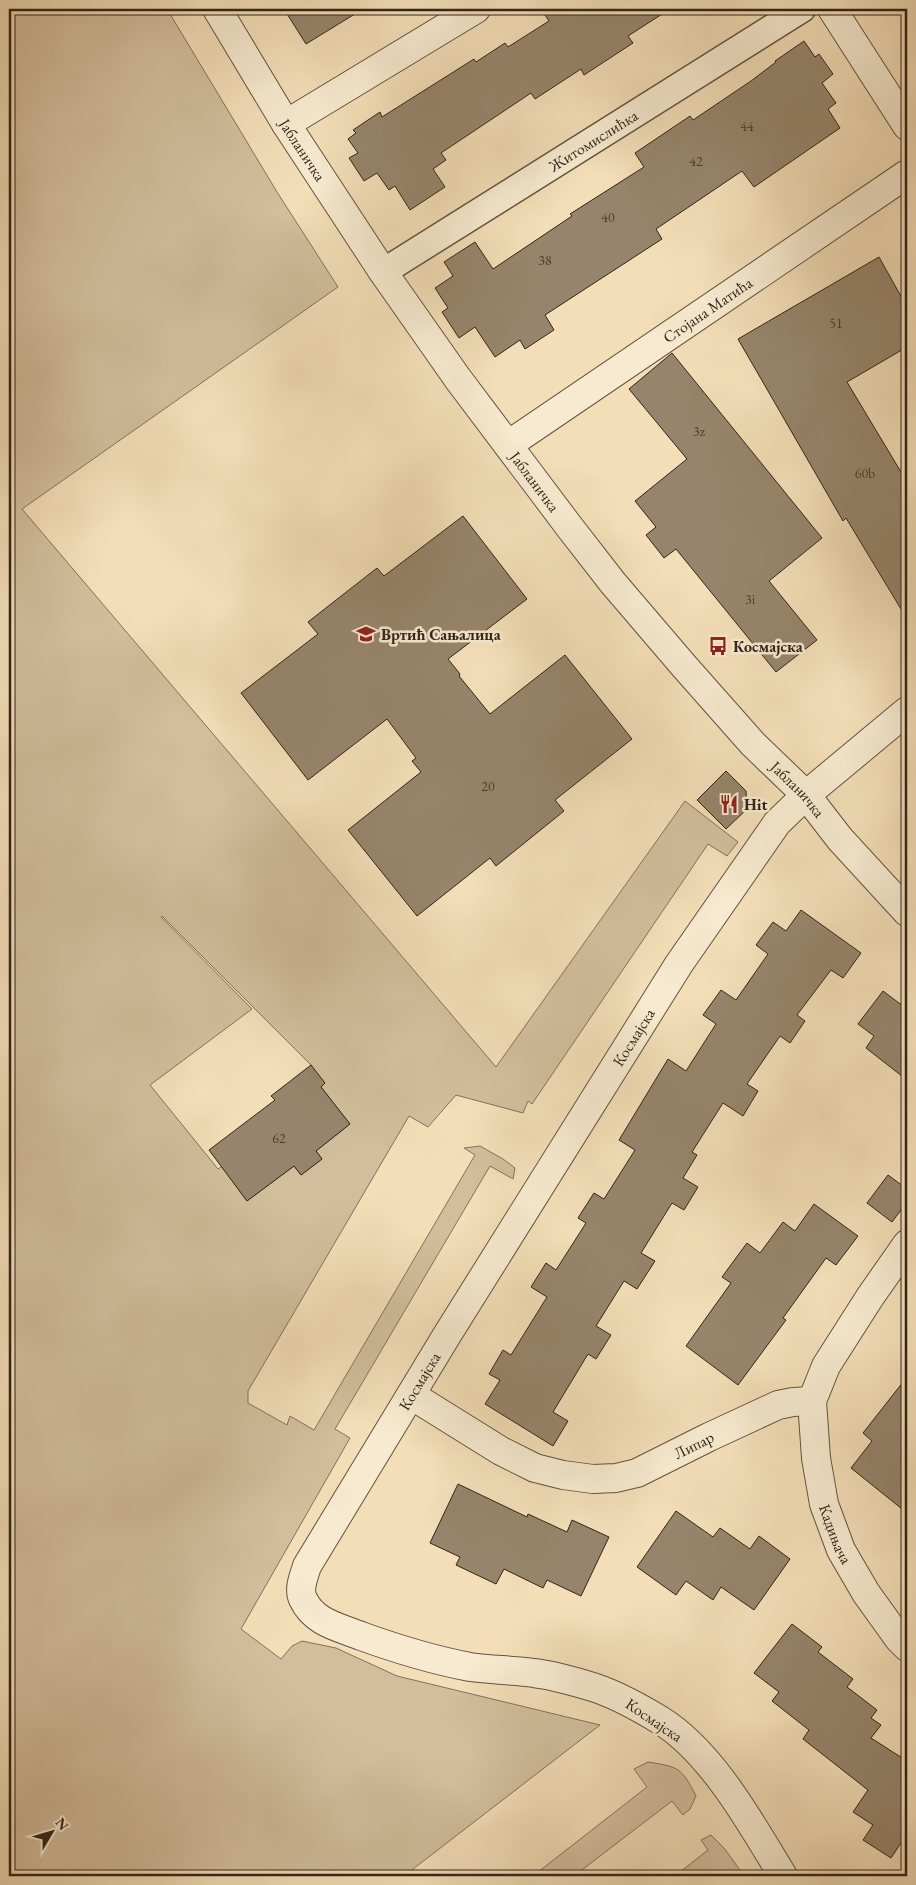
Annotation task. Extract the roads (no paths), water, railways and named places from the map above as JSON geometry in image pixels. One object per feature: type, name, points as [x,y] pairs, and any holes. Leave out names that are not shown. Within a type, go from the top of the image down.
[{"type":"street","name":"Јабланичка","points":[[216,9],[286,124],[383,272],[458,379],[613,583],[753,744],[806,795],[840,839],[907,912]]},
{"type":"street","points":[[286,124],[476,9]]},
{"type":"street","name":"Житомислићка","points":[[383,272],[802,9]]},
{"type":"street","points":[[832,9],[907,126]]},
{"type":"street","name":"Стојана Матића","points":[[508,445],[907,174]]},
{"type":"street","name":"Космајска","points":[[783,1876],[735,1798],[716,1773],[684,1738],[662,1721],[629,1702],[586,1685],[544,1675],[471,1667],[406,1652],[320,1621],[302,1597],[302,1582],[307,1566],[410,1395],[679,964],[776,823],[806,795],[907,711]]},
{"type":"street","points":[[812,1401],[826,1366],[870,1297],[907,1244]]},
{"type":"street","name":"Липар","points":[[410,1395],[501,1451],[535,1468],[563,1476],[593,1479],[616,1478],[637,1473],[778,1405],[812,1401]]},
{"type":"street","name":"Кадињача","points":[[812,1401],[816,1458],[824,1504],[841,1550],[866,1594],[899,1640],[907,1647]]},
{"type":"place","name":"Вртић Сањалица","points":[[366,634]]},
{"type":"place","name":"Космајска","points":[[718,646]]},
{"type":"place","name":"Hit","points":[[729,804]]}]
